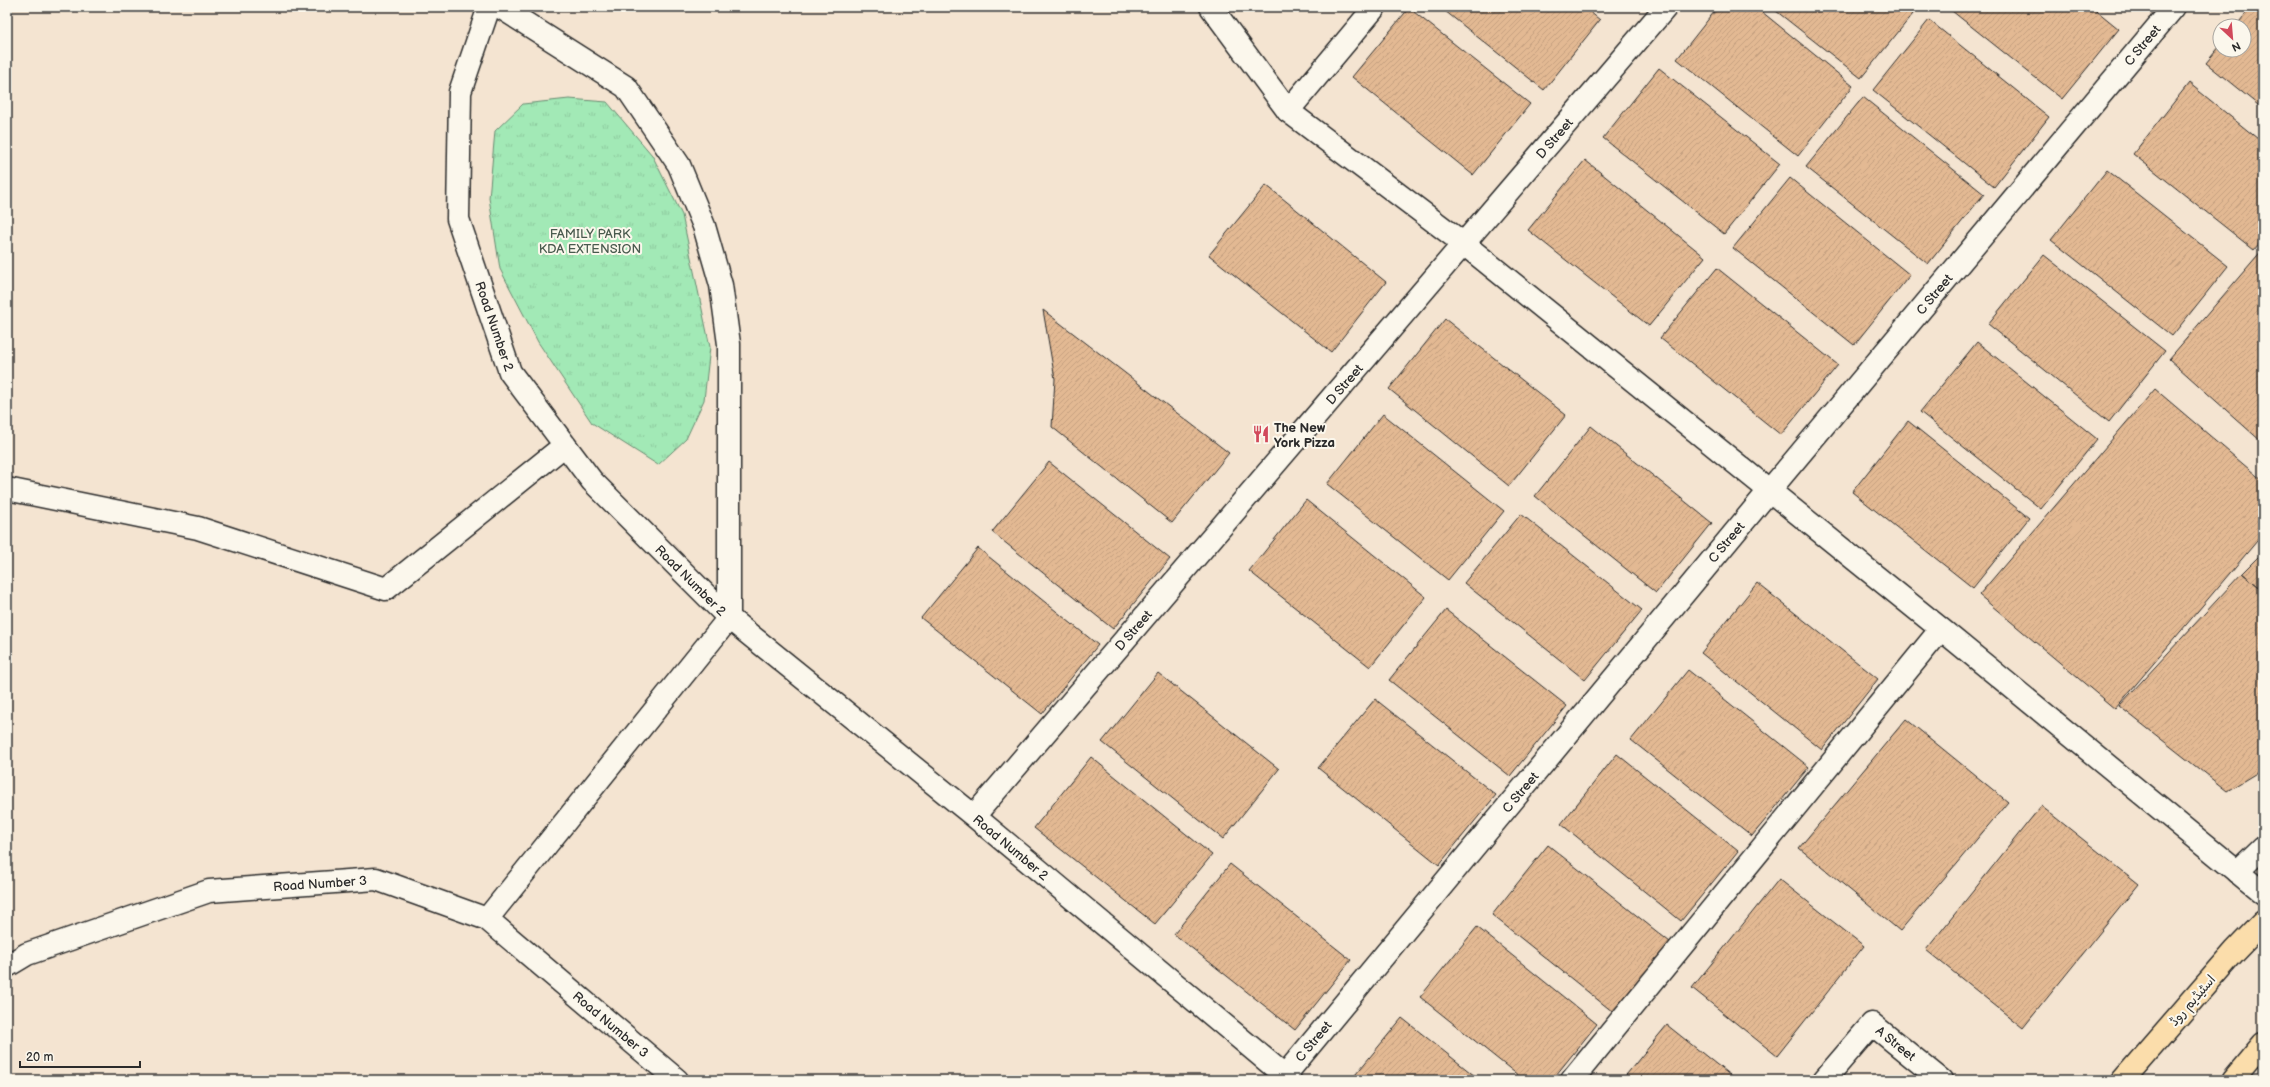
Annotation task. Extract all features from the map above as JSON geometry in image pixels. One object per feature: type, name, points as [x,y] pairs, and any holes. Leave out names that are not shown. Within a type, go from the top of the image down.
[{"type":"main road","name":"اسٹیڈیم روڈ","points":[[2124,1080],[2235,951],[2263,922]]},
{"type":"main road","points":[[2233,1080],[2263,1044]]},
{"type":"street","name":"Road Number 2","points":[[489,7],[460,92],[458,219],[510,372],[592,481],[729,618],[974,816],[1286,1078]]},
{"type":"street","name":"Road Number 2","points":[[500,7],[626,87],[679,165],[704,226],[722,286],[728,344],[729,618]]},
{"type":"street","points":[[1211,7],[1288,111],[1464,244],[1941,629],[2263,894]]},
{"type":"street","points":[[1288,111],[1375,7]]},
{"type":"street","name":"D Street","points":[[974,816],[1666,7]]},
{"type":"street","name":"C Street","points":[[1286,1078],[1769,491],[2174,7]]},
{"type":"street","points":[[7,489],[198,528],[386,589],[565,445]]},
{"type":"street","points":[[487,919],[729,618]]},
{"type":"street","points":[[1572,1080],[1941,629]]},
{"type":"street","points":[[2237,872],[2263,848]]},
{"type":"street","name":"Road Number 3","points":[[7,966],[27,954],[209,891],[376,879],[487,919],[677,1080]]},
{"type":"street","name":"A Street","points":[[1824,1080],[1872,1024],[1941,1080]]},
{"type":"green space","name":"FAMILY PARK KDA EXTENSION","points":[[569,99],[607,102],[652,155],[682,215],[710,347],[704,400],[686,439],[658,465],[592,423],[538,342],[500,269],[489,198],[495,131],[523,104]]},
{"type":"building","points":[[1440,7],[1584,7],[1600,20],[1544,90]]},
{"type":"building","points":[[1718,7],[1756,7],[1853,86],[1798,156],[1677,59]]},
{"type":"building","points":[[1771,7],[1915,7],[1917,9],[1861,78]]},
{"type":"building","points":[[1947,7],[2092,7],[2119,29],[2062,99]]},
{"type":"building","points":[[2251,7],[2263,7],[2263,109],[2206,63],[2212,56],[2212,58],[2252,58],[2252,18],[2242,18]]},
{"type":"building","points":[[1409,8],[1530,104],[1473,175],[1352,77]]},
{"type":"building","points":[[1929,20],[2049,117],[1994,187],[1873,90]]},
{"type":"building","points":[[1659,68],[1780,164],[1724,234],[1603,138]]},
{"type":"building","points":[[2189,83],[2263,143],[2263,239],[2254,250],[2133,154]]},
{"type":"building","points":[[1863,97],[1984,194],[1928,264],[1806,167]]},
{"type":"building","points":[[1585,160],[1705,257],[1649,326],[1528,230]]},
{"type":"building","points":[[2107,170],[2228,266],[2172,336],[2051,240]]},
{"type":"building","points":[[1790,178],[1910,275],[1854,345],[1733,248]]},
{"type":"building","points":[[1266,185],[1386,282],[1331,352],[1209,255]]},
{"type":"building","points":[[2263,249],[2263,443],[2169,359]]},
{"type":"building","points":[[2044,255],[2165,351],[2109,422],[1988,324]]},
{"type":"building","points":[[1717,268],[1838,365],[1781,435],[1660,338]]},
{"type":"building","points":[[1043,310],[1229,453],[1172,523],[1052,427],[1055,379]]},
{"type":"building","points":[[1445,319],[1566,415],[1509,486],[1389,389]]},
{"type":"building","points":[[1977,342],[2097,439],[2041,509],[1920,412]]},
{"type":"building","points":[[2155,389],[2263,481],[2263,534],[2115,709],[1979,595]]},
{"type":"building","points":[[1383,414],[1504,511],[1448,580],[1327,484]]},
{"type":"building","points":[[1908,421],[2029,518],[1973,588],[1852,492]]},
{"type":"building","points":[[1591,426],[1712,523],[1656,593],[1535,496]]},
{"type":"building","points":[[1049,462],[1170,559],[1113,629],[992,532]]},
{"type":"building","points":[[1306,500],[1426,597],[1370,667],[1249,571]]},
{"type":"building","points":[[1521,514],[1642,610],[1585,680],[1464,583]]},
{"type":"building","points":[[978,548],[1098,645],[1042,714],[921,618]]},
{"type":"building","points":[[2263,552],[2263,590],[2242,573]]},
{"type":"building","points":[[2242,573],[2263,590],[2263,769],[2227,791],[2119,706]]},
{"type":"building","points":[[1757,583],[1878,679],[1822,750],[1701,653]]},
{"type":"building","points":[[1446,610],[1567,706],[1510,776],[1389,680]]},
{"type":"building","points":[[1688,670],[1809,767],[1752,836],[1631,740]]},
{"type":"building","points":[[1158,673],[1279,769],[1223,839],[1102,742]]},
{"type":"building","points":[[1375,699],[1496,795],[1439,865],[1318,768]]},
{"type":"building","points":[[1906,719],[2008,802],[1900,931],[1799,848]]},
{"type":"building","points":[[1617,754],[1738,851],[1681,921],[1561,824]]},
{"type":"building","points":[[1091,757],[1212,855],[1155,924],[1034,828]]},
{"type":"building","points":[[2041,806],[2139,884],[2023,1028],[1926,950]]},
{"type":"building","points":[[1548,845],[1670,942],[1613,1012],[1492,915]]},
{"type":"building","points":[[1230,864],[1351,960],[1295,1030],[1174,934]]},
{"type":"building","points":[[1779,879],[1864,946],[1777,1056],[1692,988]]},
{"type":"building","points":[[1477,927],[1597,1024],[1552,1080],[1524,1080],[1420,997]]},
{"type":"building","points":[[1402,1018],[1480,1080],[1351,1080]]},
{"type":"building","points":[[1667,1025],[1736,1080],[1622,1080]]},
{"type":"place","name":"The New York Pizza","points":[[1261,434]]}]
